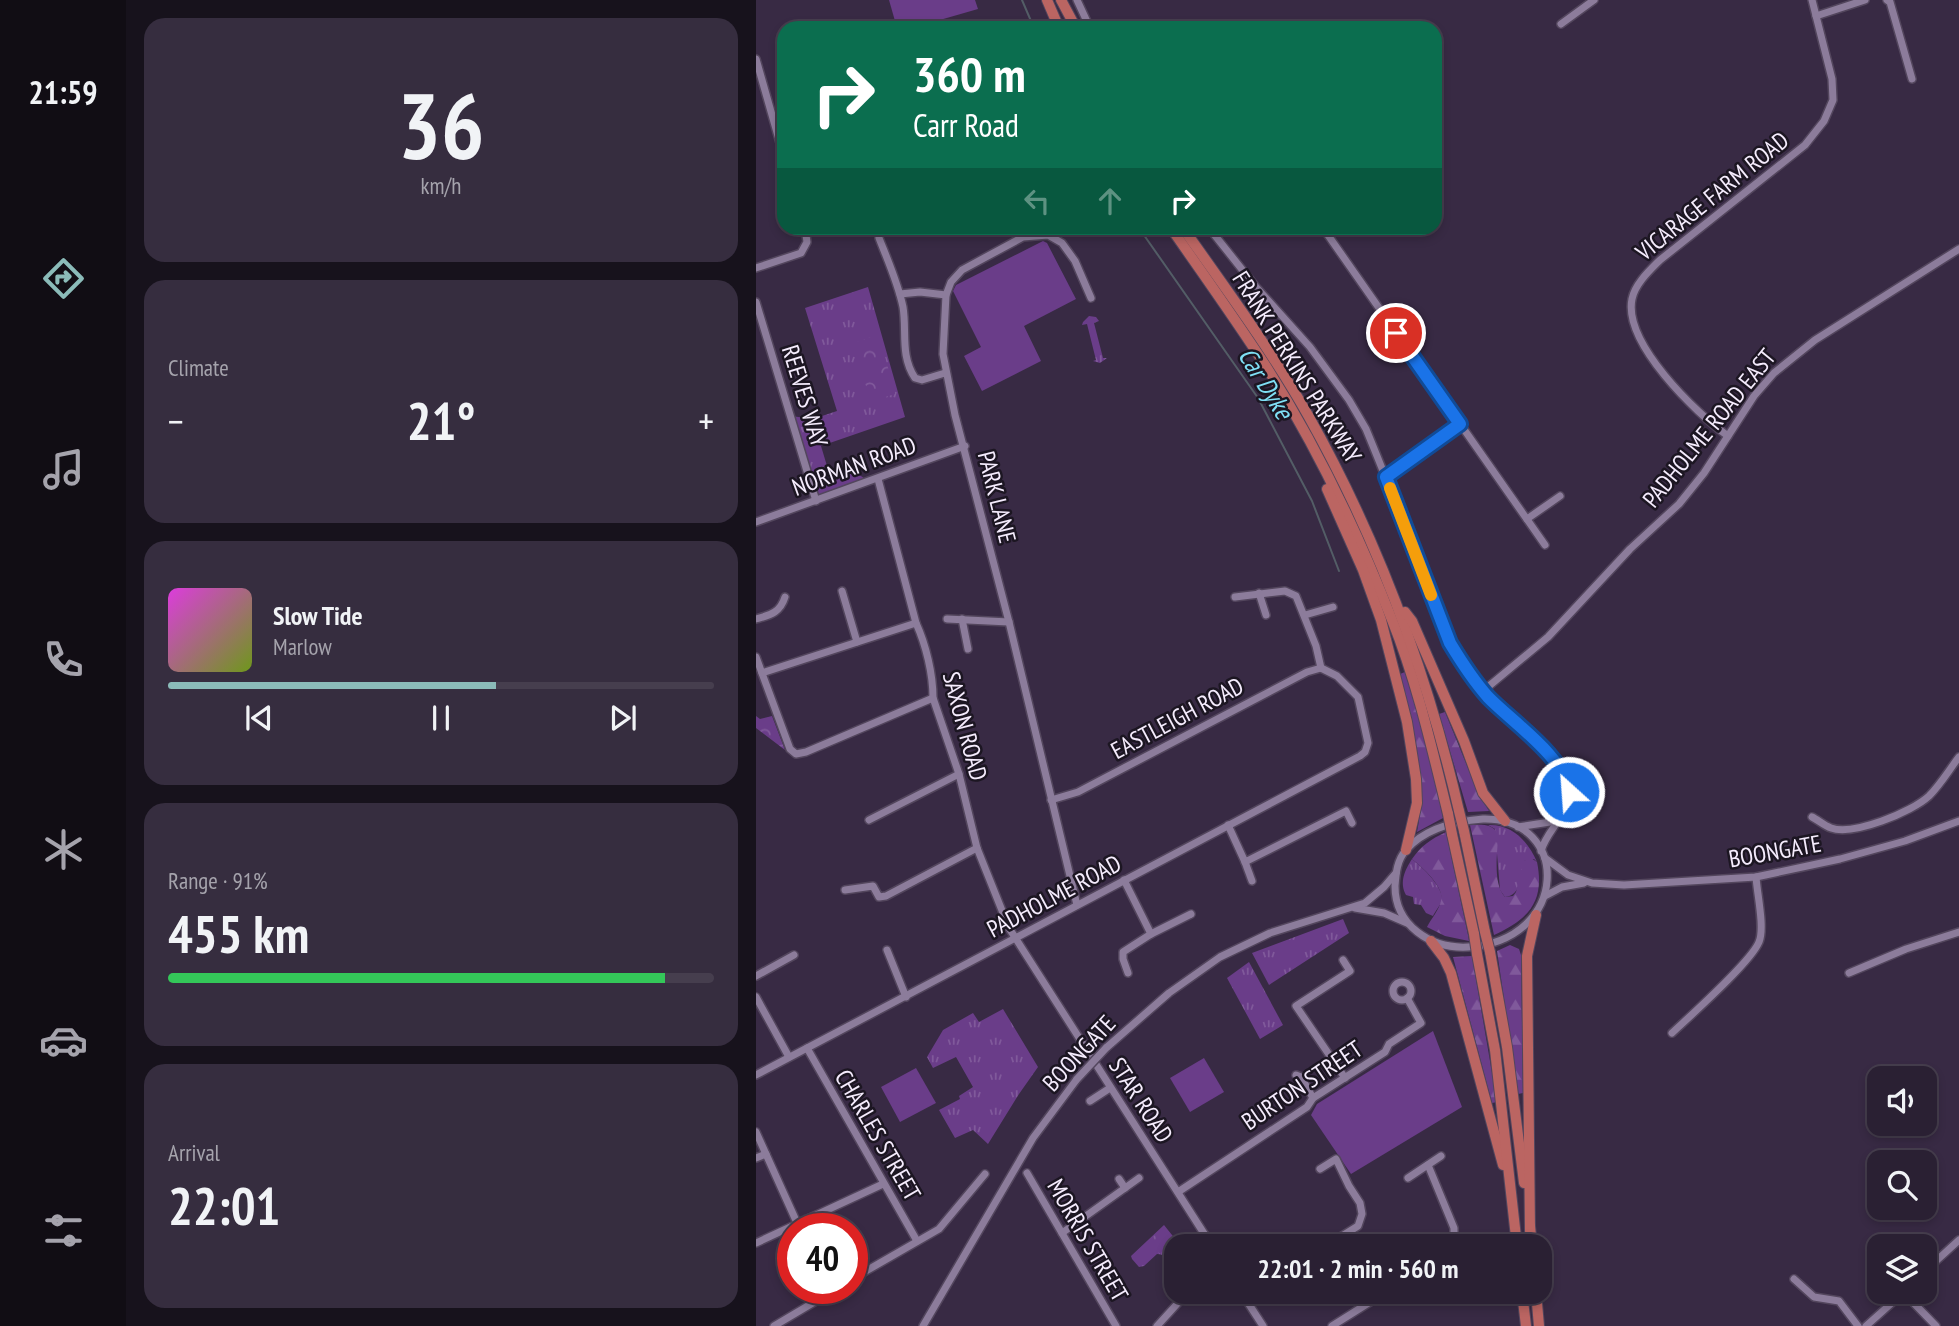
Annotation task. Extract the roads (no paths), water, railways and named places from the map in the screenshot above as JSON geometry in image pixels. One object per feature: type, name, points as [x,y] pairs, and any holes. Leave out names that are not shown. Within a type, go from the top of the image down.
[{"type":"highway","points":[[1047,0],[1056,21]]},
{"type":"highway","points":[[1060,0],[1070,21]]},
{"type":"highway","name":"FRANK PERKINS PARKWAY","points":[[1176,235],[1268,369],[1309,441],[1363,550],[1393,622],[1433,752],[1474,934],[1495,1051],[1512,1196]]},
{"type":"highway","name":"FRANK PERKINS PARKWAY","points":[[1188,235],[1255,331],[1308,414],[1344,482],[1395,597],[1412,621],[1424,662]]},
{"type":"highway","points":[[1309,441],[1381,620],[1407,722],[1416,779],[1415,813],[1406,850]]},
{"type":"highway","points":[[1424,662],[1464,831],[1507,1047],[1530,1234]]},
{"type":"highway","points":[[1424,662],[1464,741],[1483,793],[1505,821]]},
{"type":"highway","points":[[1530,1231],[1527,956],[1536,915]]},
{"type":"highway","points":[[1431,941],[1451,973],[1512,1196],[1516,1234]]},
{"type":"highway","points":[[1523,1304],[1526,1326]]},
{"type":"highway","points":[[1537,1304],[1539,1326]]},
{"type":"street","points":[[1076,0],[1086,21]]},
{"type":"street","points":[[1561,24],[1594,0]]},
{"type":"street","name":"VICARAGE FARM ROAD","points":[[1728,436],[1693,407],[1653,359],[1635,327],[1631,312],[1632,298],[1644,276],[1660,260],[1805,145],[1824,121],[1833,100],[1833,90],[1812,0]]},
{"type":"street","points":[[1816,16],[1865,0]]},
{"type":"street","points":[[1887,0],[1890,2],[1912,79]]},
{"type":"street","points":[[756,59],[777,125]]},
{"type":"street","points":[[756,268],[801,253],[807,242],[806,235]]},
{"type":"street","points":[[900,294],[920,292],[946,295],[951,282],[962,270],[1023,237],[1034,235]]},
{"type":"street","points":[[1045,235],[1054,237],[1068,248],[1088,286],[1091,298]]},
{"type":"street","points":[[1215,235],[1310,347],[1349,400],[1366,429],[1450,643],[1465,667],[1483,691],[1547,753],[1562,772],[1569,792],[1560,820],[1547,836],[1542,854]]},
{"type":"street","points":[[1327,235],[1545,545]]},
{"type":"street","points":[[879,238],[900,294],[904,311],[903,339],[911,371],[915,378],[922,380],[945,373]]},
{"type":"street","name":"PADHOLME ROAD EAST","points":[[1483,691],[1548,637],[1630,549],[1679,504],[1704,473],[1754,396],[1794,355],[1959,249]]},
{"type":"street","name":"PARK LANE","points":[[946,295],[943,354],[945,373],[1009,622],[1077,905]]},
{"type":"street","name":"REEVES WAY","points":[[756,302],[817,501]]},
{"type":"street","points":[[1386,477],[1460,424]]},
{"type":"street","name":"NORMAN ROAD","points":[[756,522],[965,446]]},
{"type":"street","name":"SAXON ROAD","points":[[878,479],[916,622],[922,635],[933,698],[959,774],[977,848],[1014,939]]},
{"type":"street","points":[[1527,519],[1560,496]]},
{"type":"street","points":[[842,591],[857,642]]},
{"type":"street","points":[[1235,597],[1285,591],[1296,596],[1317,646],[1321,668]]},
{"type":"street","points":[[1259,593],[1266,615]]},
{"type":"street","points":[[756,619],[773,614],[783,605],[785,597]]},
{"type":"street","points":[[1305,615],[1333,607]]},
{"type":"street","points":[[947,619],[1009,622]]},
{"type":"street","points":[[962,619],[968,649]]},
{"type":"street","points":[[762,673],[916,622]]},
{"type":"street","points":[[756,657],[790,749],[796,754],[807,752],[933,698]]},
{"type":"street","name":"PADHOLME ROAD","points":[[756,1075],[1360,756],[1368,748],[1358,697],[1337,676],[1321,668]]},
{"type":"street","name":"EASTLEIGH ROAD","points":[[1051,800],[1078,792],[1307,672],[1321,668]]},
{"type":"street","points":[[1812,817],[1831,829],[1842,830],[1878,822],[1902,813],[1923,801],[1959,757]]},
{"type":"street","points":[[869,820],[959,774]]},
{"type":"street","points":[[1245,862],[1346,811],[1352,823]]},
{"type":"street","points":[[1518,827],[1550,822],[1563,811]]},
{"type":"street","points":[[1483,819],[1505,821],[1518,827],[1542,854],[1548,873],[1545,896],[1536,915],[1516,932],[1481,945],[1457,947],[1431,941],[1408,923],[1398,904],[1395,891],[1396,872],[1406,850],[1422,836],[1453,823],[1483,819]]},
{"type":"street","name":"BOONGATE","points":[[1545,896],[1562,887],[1592,883],[1624,885],[1756,877],[1840,859],[1905,841],[1959,821]]},
{"type":"street","points":[[1228,825],[1252,881]]},
{"type":"street","points":[[845,891],[873,887],[879,897],[886,896],[977,848]]},
{"type":"street","name":"BOONGATE","points":[[1542,854],[1568,875],[1592,883]]},
{"type":"street","name":"BOONGATE","points":[[923,1326],[1033,1138],[1077,1079],[1106,1048],[1168,993],[1220,957],[1270,933],[1353,908],[1375,895],[1396,872]]},
{"type":"street","points":[[1672,1033],[1741,965],[1760,941],[1756,877]]},
{"type":"street","points":[[1124,880],[1150,934]]},
{"type":"street","name":"BOONGATE","points":[[1353,908],[1384,913],[1408,923]]},
{"type":"street","points":[[1128,973],[1123,952],[1150,934],[1191,914]]},
{"type":"street","points":[[1849,973],[1906,949],[1959,932]]},
{"type":"street","name":"STAR ROAD","points":[[1014,939],[1204,1234]]},
{"type":"street","points":[[887,950],[906,997]]},
{"type":"street","points":[[756,976],[794,955]]},
{"type":"street","points":[[1343,960],[1350,971],[1293,1008],[1345,1078]]},
{"type":"street","points":[[756,997],[789,1057]]},
{"type":"street","name":"BURTON STREET","points":[[1178,1192],[1307,1107],[1314,1098],[1385,1052],[1389,1044],[1421,1023],[1407,998]]},
{"type":"street","name":"CHARLES STREET","points":[[807,1048],[916,1241]]},
{"type":"street","points":[[1296,1075],[1301,1077],[1314,1098]]},
{"type":"street","points":[[1090,1101],[1110,1088]]},
{"type":"street","points":[[756,1132],[793,1213]]},
{"type":"street","points":[[756,1158],[766,1154]]},
{"type":"street","points":[[1408,1178],[1441,1156]]},
{"type":"street","points":[[1320,1170],[1336,1159],[1348,1191],[1360,1203],[1361,1220],[1345,1234]]},
{"type":"street","points":[[1428,1165],[1454,1228],[1453,1234]]},
{"type":"street","name":"MORRIS STREET","points":[[1027,1173],[1116,1326]]},
{"type":"street","points":[[868,1270],[939,1229],[985,1174]]},
{"type":"street","points":[[1062,1233],[1139,1178]]},
{"type":"street","points":[[1119,1179],[1125,1188]]},
{"type":"street","points":[[823,1213],[883,1184]]},
{"type":"street","points":[[756,1243],[777,1234]]},
{"type":"street","points":[[1937,1260],[1959,1240]]},
{"type":"street","points":[[1794,1279],[1814,1297],[1839,1301],[1858,1326]]},
{"type":"street","points":[[774,1326],[811,1304]]},
{"type":"street","points":[[1162,1324],[1178,1304]]},
{"type":"street","points":[[1251,1304],[1263,1326]]},
{"type":"street","points":[[1332,1326],[1366,1304]]},
{"type":"street","points":[[1866,1326],[1890,1304]]},
{"type":"street","points":[[1915,1304],[1936,1326]]},
{"type":"waterway","name":"Car Dyke","points":[[1022,0],[1031,21]]},
{"type":"waterway","name":"Car Dyke","points":[[1144,235],[1258,398],[1312,501],[1339,571]]}]
